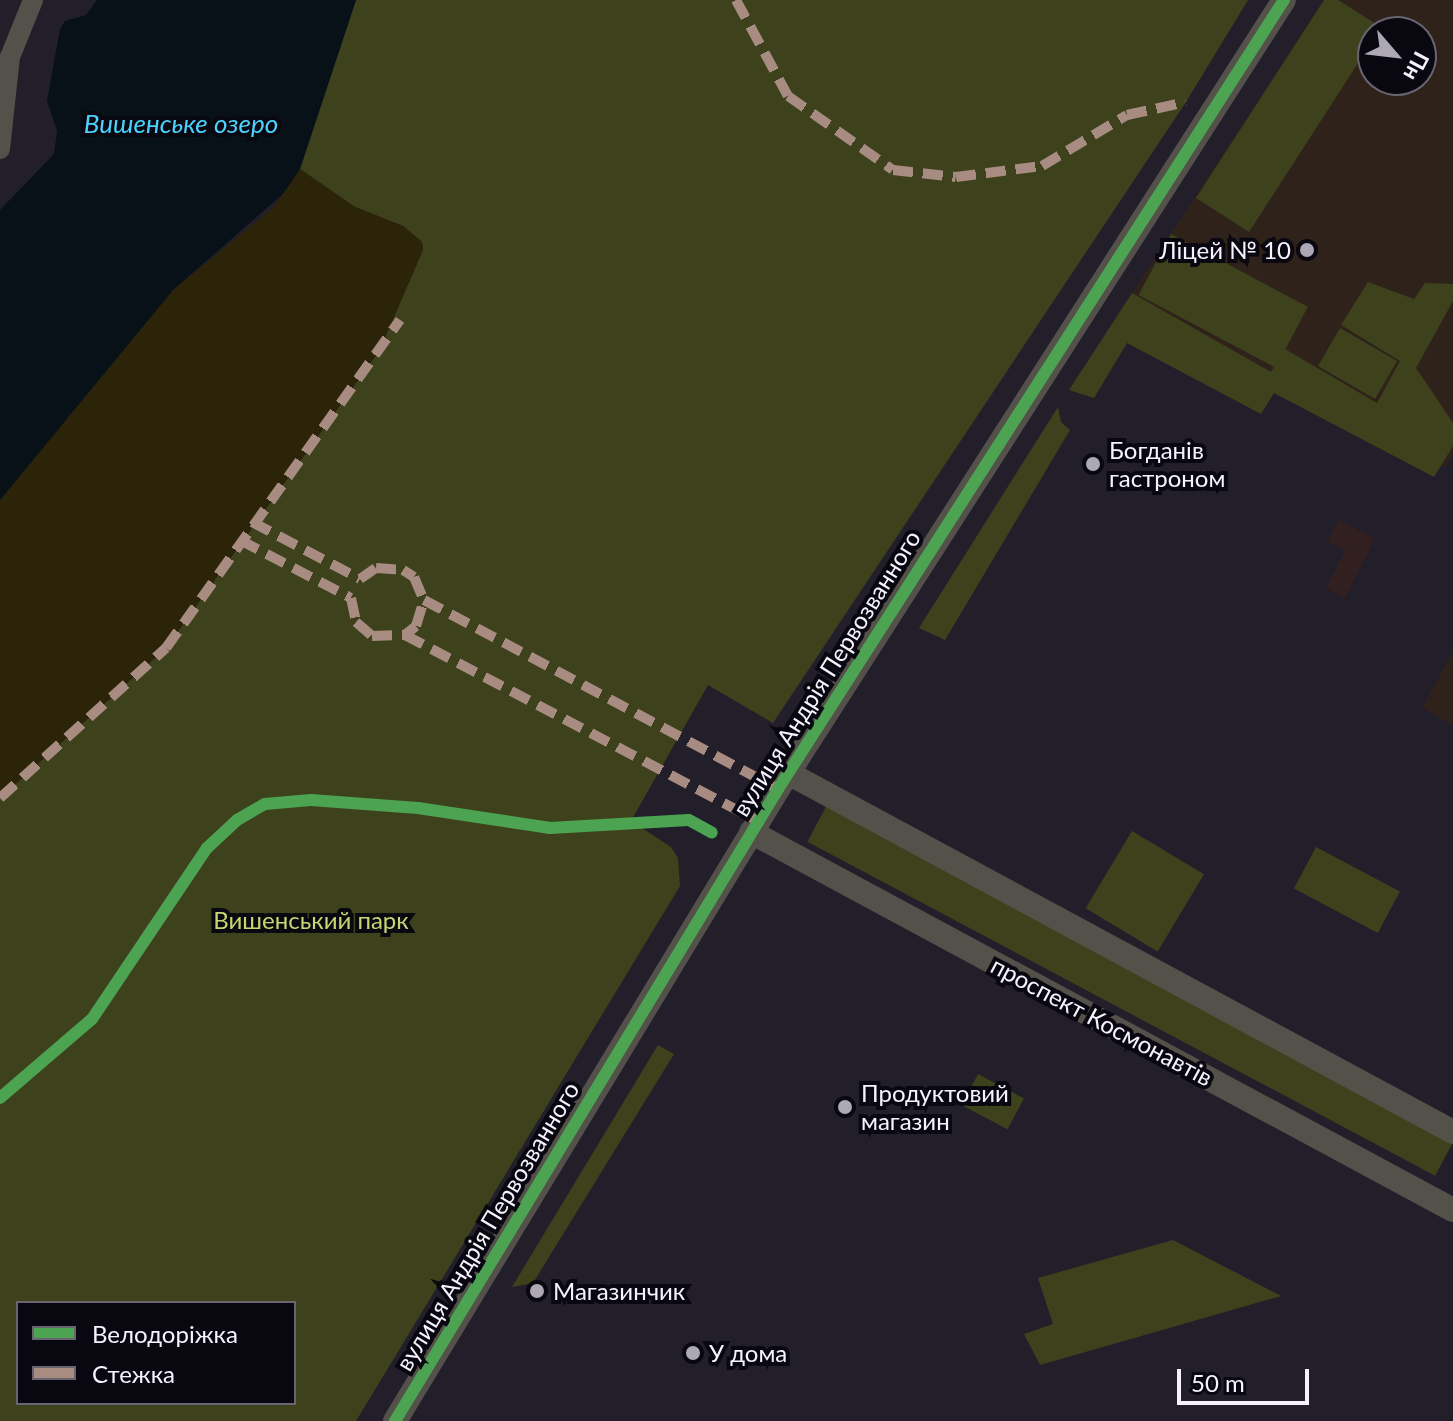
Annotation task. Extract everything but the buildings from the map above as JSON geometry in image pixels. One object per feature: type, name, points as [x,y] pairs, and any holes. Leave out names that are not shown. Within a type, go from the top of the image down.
[{"type":"street","points":[[0,149],[10,57],[33,0]]},
{"type":"street","name":"вулиця Андрія Первозванного","points":[[395,1421],[751,832],[1284,0]]},
{"type":"street","points":[[788,773],[1453,1132]]},
{"type":"street","name":"проспект Космонавтів","points":[[751,832],[1453,1210]]},
{"type":"shaded area","name":"Ліцей № 10","points":[[1324,0],[1453,0],[1453,454],[1445,468],[1129,298]]},
{"type":"shaded area","points":[[1339,520],[1375,539],[1345,598],[1326,588],[1345,551],[1327,542]]},
{"type":"shaded area","points":[[1453,651],[1453,725],[1422,708]]},
{"type":"green space","name":"Вишенський парк","points":[[356,0],[1248,0],[1186,102],[773,723],[708,685],[631,821],[671,847],[678,858],[680,886],[356,1421],[0,1421],[0,798],[166,648],[379,351],[423,250],[422,242],[403,226],[355,207],[300,169]]},
{"type":"green space","points":[[1324,0],[1338,0],[1363,16],[1357,16],[1357,65],[1249,232],[1196,198]]},
{"type":"green space","points":[[1171,234],[1308,307],[1275,368],[1139,295]]},
{"type":"green space","points":[[1368,282],[1414,299],[1425,283],[1453,284],[1453,301],[1416,368],[1453,423],[1453,446],[1434,477],[1274,393],[1261,414],[1127,343],[1094,398],[1069,390],[1132,293],[1271,372],[1285,349],[1377,403],[1400,361],[1341,325]]},
{"type":"green space","points":[[1340,328],[1397,361],[1375,399],[1318,366]]},
{"type":"green space","points":[[1058,407],[1061,422],[1070,430],[945,640],[919,628]]},
{"type":"green space","points":[[828,803],[1453,1135],[1453,1142],[1435,1176],[807,842]]},
{"type":"green space","points":[[1132,831],[1204,874],[1158,951],[1086,908]]},
{"type":"green space","points":[[1316,847],[1400,892],[1378,933],[1294,888]]},
{"type":"green space","points":[[658,1045],[674,1054],[533,1283],[512,1287]]},
{"type":"green space","points":[[978,1074],[1024,1098],[1007,1129],[962,1105]]},
{"type":"green space","points":[[1173,1240],[1281,1296],[1040,1365],[1024,1334],[1053,1324],[1038,1278]]},
{"type":"sand","points":[[300,169],[355,207],[403,226],[422,242],[423,250],[379,351],[166,648],[0,798],[0,500],[173,290],[274,207]]},
{"type":"water","name":"Вишенське озеро","points":[[97,0],[356,0],[300,169],[283,194],[173,290],[0,500],[0,210],[54,154],[57,131],[47,101],[60,29],[65,21],[86,15]]},
{"type":"marked path","points":[[736,0],[788,96],[893,170],[956,177],[1042,166],[1127,115],[1186,102]]},
{"type":"marked path","points":[[0,798],[166,648],[400,320]]},
{"type":"marked path","points":[[252,522],[360,579],[376,568],[403,570],[414,577],[424,600],[778,789]]},
{"type":"marked path","points":[[240,540],[351,598],[356,622],[372,636],[405,635],[758,821]]},
{"type":"marked path","points":[[405,635],[416,626],[424,600]]},
{"type":"cycle path","points":[[395,1421],[778,789],[1284,0]]},
{"type":"cycle path","points":[[0,1098],[92,1019],[207,848],[237,820],[265,804],[311,800],[418,808],[550,828],[689,820],[712,833]]},
{"type":"place","name":"Ліцей № 10","points":[[1307,250]]},
{"type":"place","name":"Богданів гастроном","points":[[1093,464]]},
{"type":"place","name":"Продуктовий магазин","points":[[845,1107]]},
{"type":"place","name":"Магазинчик","points":[[537,1291]]},
{"type":"place","name":"У дома","points":[[693,1353]]}]
